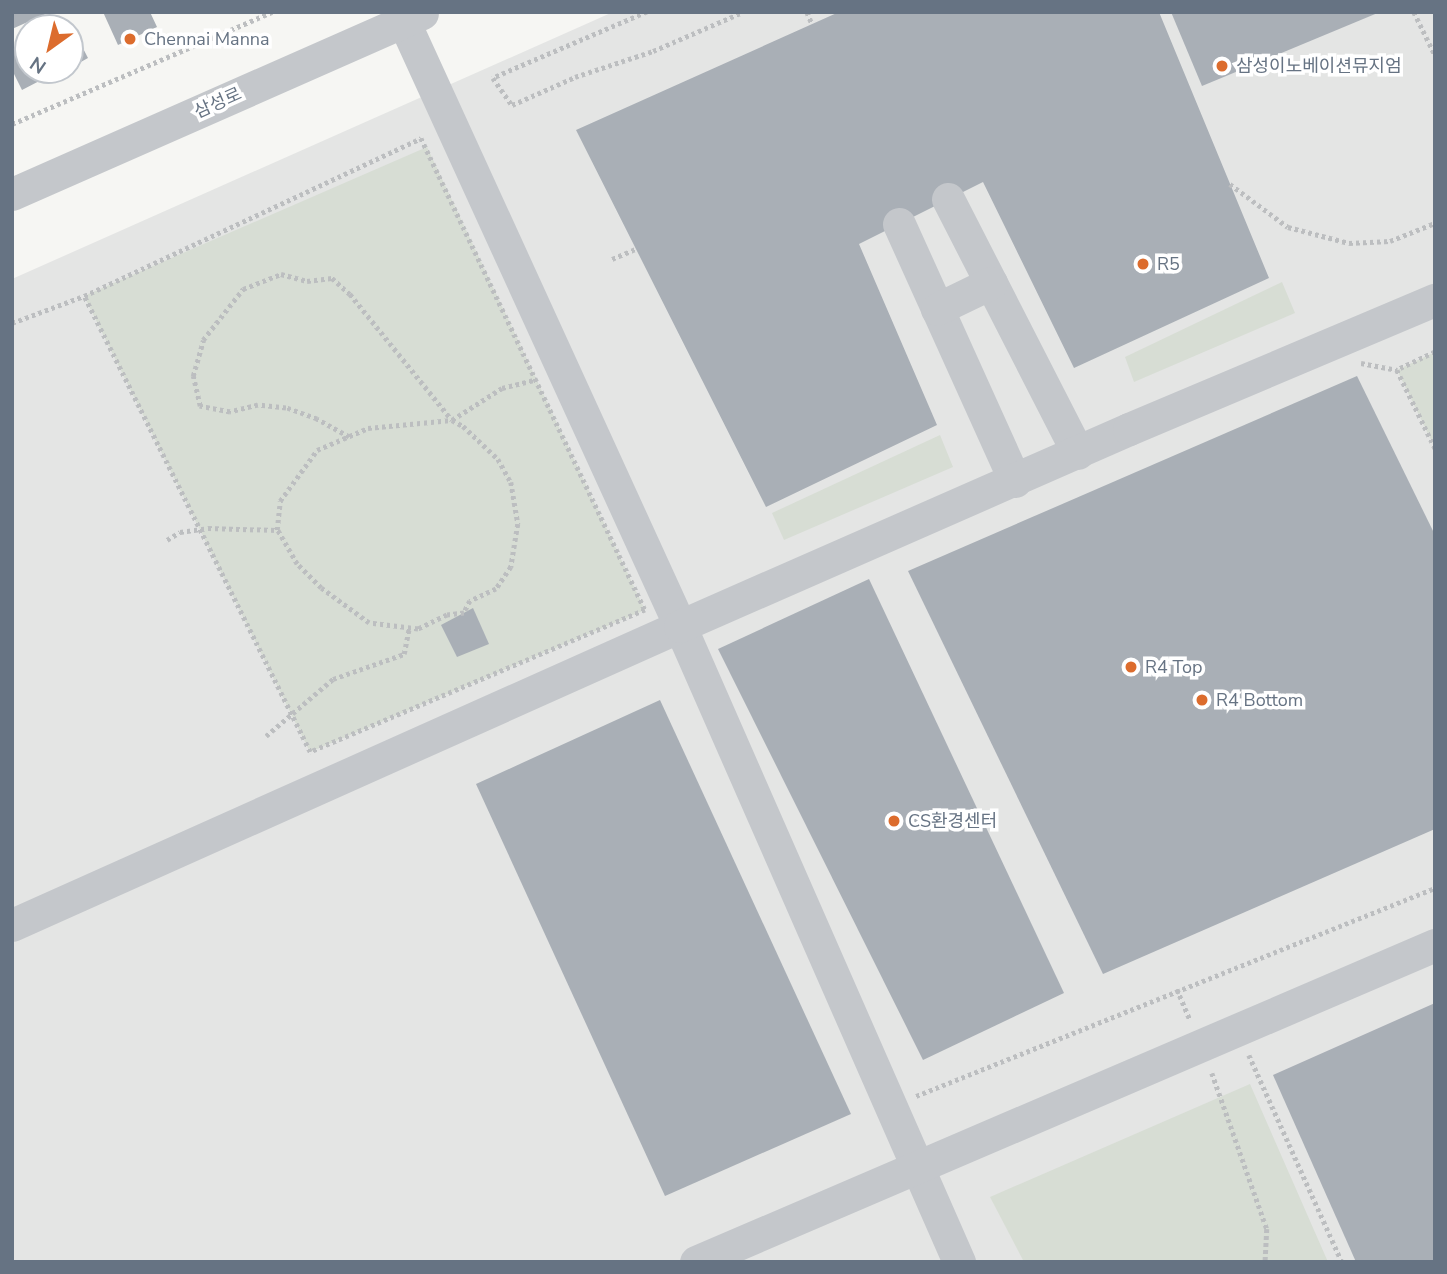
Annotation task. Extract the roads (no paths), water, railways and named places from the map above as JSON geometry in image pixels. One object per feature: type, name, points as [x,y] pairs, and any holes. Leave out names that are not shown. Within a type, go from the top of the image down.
[{"type":"street","name":"삼성로","points":[[12,194],[414,17]]},
{"type":"street","points":[[414,17],[550,375],[680,626],[959,1262]]},
{"type":"street","points":[[948,199],[1078,453]]},
{"type":"street","points":[[899,224],[1015,481]]},
{"type":"street","points":[[937,309],[991,283]]},
{"type":"street","points":[[12,925],[680,626],[1435,300]]},
{"type":"street","points":[[696,1262],[916,1165],[1435,945]]},
{"type":"place","name":"Chennai Manna","points":[[130,39]]},
{"type":"place","name":"삼성이노베이션뮤지엄","points":[[1222,66]]},
{"type":"place","name":"R5","points":[[1143,264]]},
{"type":"place","name":"R4 Top","points":[[1131,667]]},
{"type":"place","name":"R4 Bottom","points":[[1202,700]]},
{"type":"place","name":"CS환경센터","points":[[894,821]]}]
